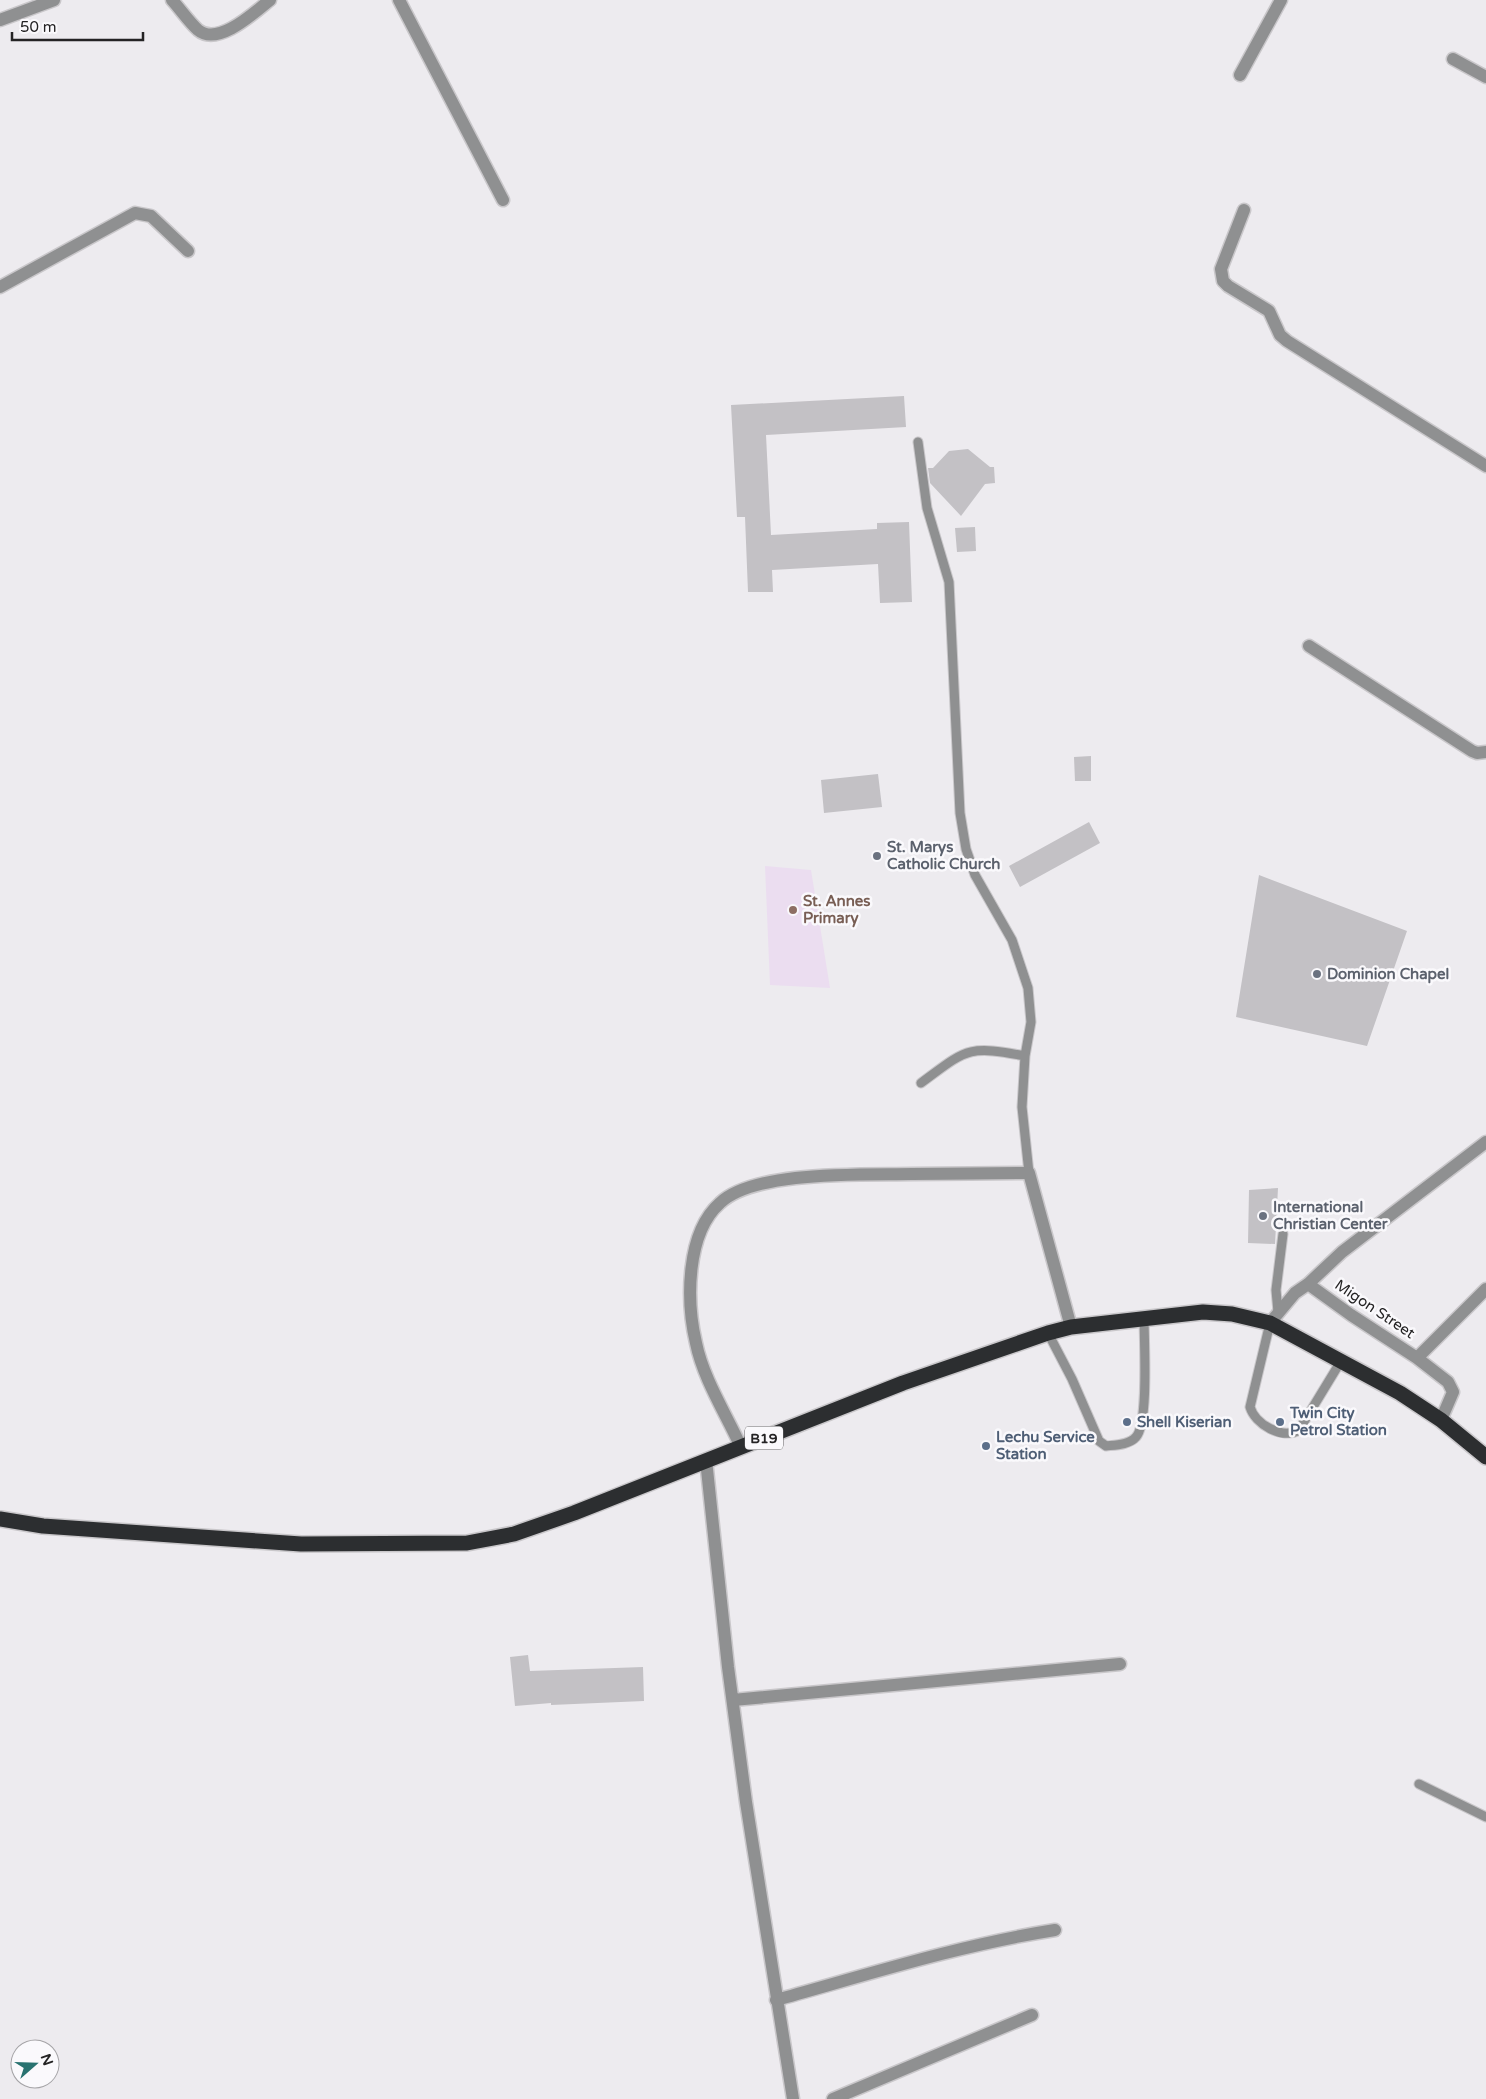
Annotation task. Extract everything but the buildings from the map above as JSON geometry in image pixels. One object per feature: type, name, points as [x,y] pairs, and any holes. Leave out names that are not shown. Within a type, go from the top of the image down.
[{"type":"highway","name":"B19","points":[[0,1519],[43,1526],[301,1544],[467,1543],[514,1534],[574,1513],[903,1384],[1048,1333],[1070,1327],[1144,1317],[1203,1312],[1274,1317],[1341,1361],[1400,1393],[1441,1420],[1486,1458]]},
{"type":"street","points":[[0,20],[54,0]]},
{"type":"street","points":[[172,0],[199,30],[208,34],[217,34],[231,29],[270,0]]},
{"type":"street","points":[[399,0],[503,200]]},
{"type":"street","points":[[1240,75],[1281,0]]},
{"type":"street","points":[[1453,59],[1486,77]]},
{"type":"street","points":[[1244,210],[1220,269],[1223,281],[1228,286],[1269,310],[1280,335],[1287,341],[1486,466]]},
{"type":"street","points":[[0,287],[135,212],[150,216],[188,251]]},
{"type":"street","points":[[1309,646],[1472,751],[1477,753],[1486,752]]},
{"type":"street","points":[[1274,1317],[1295,1293],[1308,1284],[1342,1252],[1486,1142]]},
{"type":"street","points":[[741,1447],[708,1376],[696,1343],[691,1299],[693,1248],[709,1214],[721,1201],[750,1187],[834,1175],[1029,1172],[1070,1327]]},
{"type":"street","name":"Migon Street","points":[[1308,1284],[1351,1316],[1417,1358],[1486,1289]]},
{"type":"street","points":[[1417,1358],[1448,1382],[1453,1392],[1441,1420]]},
{"type":"street","points":[[706,1460],[733,1700],[776,2000],[793,2099]]},
{"type":"street","points":[[733,1700],[1120,1664]]},
{"type":"street","points":[[776,2000],[943,1953],[1055,1930]]},
{"type":"street","points":[[833,2099],[1032,2016]]},
{"type":"lane","points":[[918,442],[927,508],[950,582],[960,812],[966,849],[975,875],[1012,940],[1028,988],[1031,1022],[1025,1056],[1022,1107],[1029,1172]]},
{"type":"lane","points":[[921,1083],[966,1052],[980,1049],[1025,1056]]},
{"type":"lane","points":[[1282,1234],[1274,1317],[1250,1407],[1253,1414],[1259,1422],[1283,1434],[1292,1434],[1299,1430],[1341,1361]]},
{"type":"lane","points":[[1048,1333],[1072,1379],[1099,1441],[1106,1446],[1117,1445],[1129,1442],[1136,1437],[1141,1428],[1144,1411],[1144,1317]]},
{"type":"lane","points":[[1418,1784],[1486,1817]]},
{"type":"shaded area","name":"St. Annes Primary","points":[[765,866],[811,870],[830,988],[770,985]]},
{"type":"place","name":"St. Marys Catholic Church","points":[[877,856]]},
{"type":"place","name":"St. Annes Primary","points":[[793,910]]},
{"type":"place","name":"Dominion Chapel","points":[[1317,974]]},
{"type":"place","name":"International Christian Center","points":[[1263,1216]]},
{"type":"place","name":"Shell Kiserian","points":[[1127,1422]]},
{"type":"place","name":"Twin City Petrol Station","points":[[1280,1422]]},
{"type":"place","name":"Lechu Service Station","points":[[986,1446]]}]
